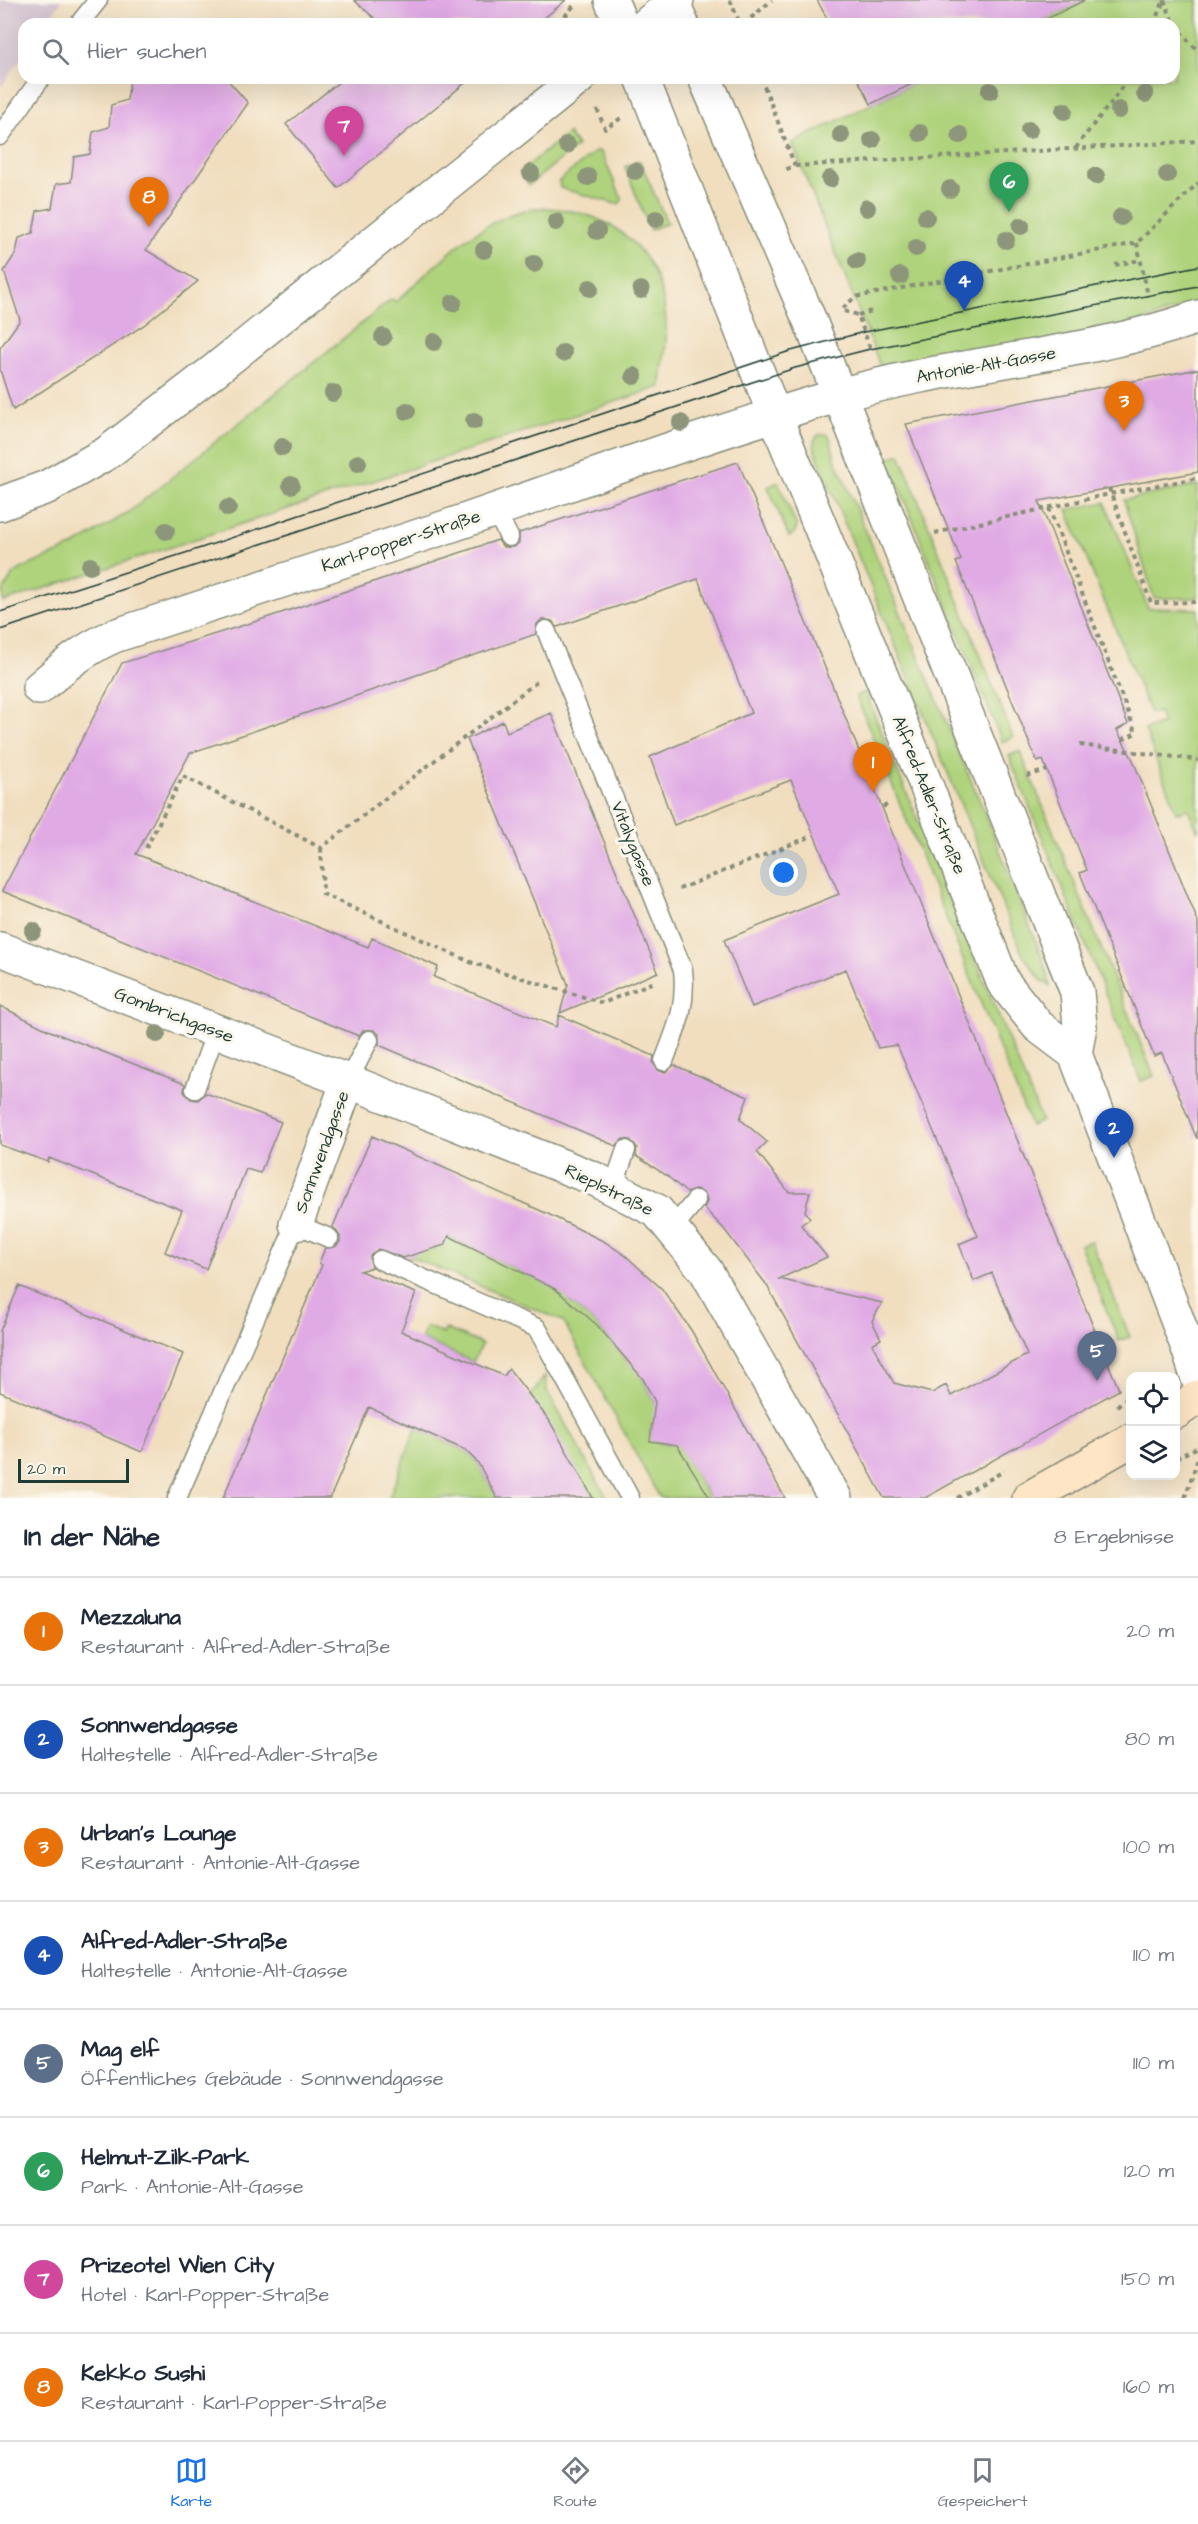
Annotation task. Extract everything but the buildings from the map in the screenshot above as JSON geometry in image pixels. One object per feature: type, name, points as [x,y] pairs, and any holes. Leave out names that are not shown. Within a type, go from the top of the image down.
[{"type":"main road","points":[[1180,1409],[1198,1397]]},
{"type":"main road","points":[[1029,1498],[1126,1444]]},
{"type":"street","points":[[611,0],[618,18]]},
{"type":"street","points":[[657,18],[676,7]]},
{"type":"street","points":[[0,504],[47,487],[107,453],[215,370],[572,84]]},
{"type":"street","name":"Alfred-Adler-Straße","points":[[644,84],[775,416],[926,785],[1003,982],[1038,1026],[1075,1054]]},
{"type":"street","points":[[708,84],[810,321],[1077,992],[1080,1026],[1075,1054],[1198,1379]]},
{"type":"street","name":"Antonie-Alt-Gasse","points":[[775,416],[896,380],[1061,352],[1155,332],[1198,317]]},
{"type":"street","name":"Karl-Popper-Straße","points":[[39,688],[71,659],[114,636],[502,523],[775,416]]},
{"type":"street","name":"Gombrichgasse","points":[[0,949],[348,1081]]},
{"type":"street","name":"Rieplstraße","points":[[348,1081],[613,1188],[657,1211],[706,1271],[835,1498]]},
{"type":"street","name":"Sonnwendgasse","points":[[296,1224],[348,1081]]},
{"type":"lane","points":[[84,18],[98,0]]},
{"type":"lane","points":[[0,136],[37,84]]},
{"type":"lane","name":"Vitalygasse","points":[[546,630],[656,898],[683,970],[686,992],[682,1016],[664,1061]]},
{"type":"lane","points":[[195,1089],[216,1031]]},
{"type":"lane","points":[[348,1081],[369,1040]]},
{"type":"lane","points":[[613,1188],[626,1150]]},
{"type":"lane","points":[[672,1229],[696,1200]]},
{"type":"lane","points":[[177,1498],[296,1224],[329,1238]]},
{"type":"lane","points":[[380,1260],[537,1328],[630,1498]]},
{"type":"path","points":[[563,18],[578,0]]},
{"type":"path","points":[[730,0],[739,18]]},
{"type":"path","points":[[750,18],[772,0]]},
{"type":"path","points":[[1156,18],[1164,0]]},
{"type":"path","points":[[1164,0],[1172,18]]},
{"type":"path","points":[[1180,31],[1198,51]]},
{"type":"path","points":[[763,84],[795,166]]},
{"type":"path","points":[[1075,148],[1096,119],[1120,93],[1124,84]]},
{"type":"path","points":[[599,114],[605,129],[619,120]]},
{"type":"path","points":[[788,180],[783,169],[795,166],[1198,141]]},
{"type":"path","points":[[841,310],[855,297],[1137,243],[1198,183]]},
{"type":"path","points":[[1137,243],[1155,332]]},
{"type":"path","points":[[1115,265],[1140,260]]},
{"type":"path","points":[[838,302],[841,310]]},
{"type":"path","points":[[841,310],[858,315],[872,311]]},
{"type":"path","points":[[858,315],[873,357]]},
{"type":"path","points":[[935,533],[1049,508],[1110,491],[1198,478]]},
{"type":"path","points":[[1110,491],[1151,603],[1198,602]]},
{"type":"path","points":[[1049,508],[1136,733],[1122,740]]},
{"type":"path","points":[[321,848],[560,664]]},
{"type":"path","points":[[1080,745],[1198,760]]},
{"type":"path","points":[[146,848],[183,776],[321,848]]},
{"type":"path","points":[[883,807],[889,804]]},
{"type":"path","points":[[656,898],[812,836]]},
{"type":"path","points":[[321,848],[323,894],[470,962],[603,1003],[683,970]]},
{"type":"path","points":[[1180,1456],[1198,1447]]},
{"type":"path","points":[[1185,1498],[1198,1458]]},
{"type":"shaded area","points":[[0,0],[62,0],[49,18],[18,18],[18,62],[0,88]]},
{"type":"green space","points":[[1085,0],[1198,0],[1198,303],[1128,326],[882,370],[792,143],[912,84],[1180,84],[1180,18],[1048,18]]},
{"type":"green space","points":[[568,133],[577,146],[529,185],[520,172]]},
{"type":"green space","points":[[596,151],[601,152],[622,199],[620,203],[616,204],[560,188],[559,181]]},
{"type":"green space","points":[[640,161],[667,223],[650,230],[625,167]]},
{"type":"green space","points":[[536,208],[565,210],[591,217],[614,228],[633,243],[648,262],[659,285],[665,311],[666,341],[661,387],[3,602],[3,591],[13,574],[74,546],[129,512],[392,299],[396,302],[460,244],[496,221]]},
{"type":"green space","points":[[827,434],[835,458],[989,823],[1045,965],[1050,986],[1041,980],[1023,955],[815,451],[814,441],[818,435]]},
{"type":"green space","points":[[900,454],[1013,737],[1002,742],[888,459]]},
{"type":"green space","points":[[778,482],[797,527],[789,537],[768,487]]},
{"type":"green space","points":[[1198,485],[1198,598],[1154,598],[1124,500]]},
{"type":"green space","points":[[1105,502],[1148,608],[1198,609],[1198,832],[1188,809],[1176,812],[1145,730],[1163,723],[1159,712],[1150,713],[1067,510]]},
{"type":"green space","points":[[865,692],[1042,1121],[1031,1126],[856,696]]},
{"type":"green space","points":[[1020,751],[1154,1076],[1141,1081],[1009,756]]},
{"type":"green space","points":[[448,1237],[468,1246],[471,1239],[483,1253],[562,1292],[576,1289],[569,1301],[597,1325],[630,1364],[634,1362],[662,1416],[652,1423],[651,1434],[656,1442],[667,1444],[675,1439],[708,1496],[705,1498],[660,1498],[563,1321],[392,1249],[421,1246],[436,1248],[439,1241]]},
{"type":"green space","points":[[1091,1241],[1130,1337],[1119,1341],[1080,1245]]},
{"type":"green space","points":[[426,1326],[443,1334],[446,1329],[482,1344],[473,1362],[421,1339]]},
{"type":"green space","points":[[545,1376],[547,1391],[607,1498],[593,1498],[530,1397]]},
{"type":"green space","points":[[416,1428],[465,1450],[478,1463],[497,1498],[389,1498]]},
{"type":"tram line","points":[[0,612],[201,548],[787,352],[864,332],[1198,266]]},
{"type":"tram line","points":[[0,630],[795,368],[870,349],[1198,286]]},
{"type":"place","name":"Prizeotel Wien City","points":[[344,156]]},
{"type":"place","name":"Helmut-Zilk-Park","points":[[1009,212]]},
{"type":"place","name":"Kekko Sushi","points":[[149,227]]},
{"type":"place","name":"Alfred-Adler-Straße","points":[[964,311]]},
{"type":"place","name":"Urban's Lounge","points":[[1124,431]]},
{"type":"place","name":"Mezzaluna","points":[[873,792]]},
{"type":"place","name":"Sonnwendgasse","points":[[1114,1158]]},
{"type":"place","name":"Mag elf","points":[[1097,1381]]}]
